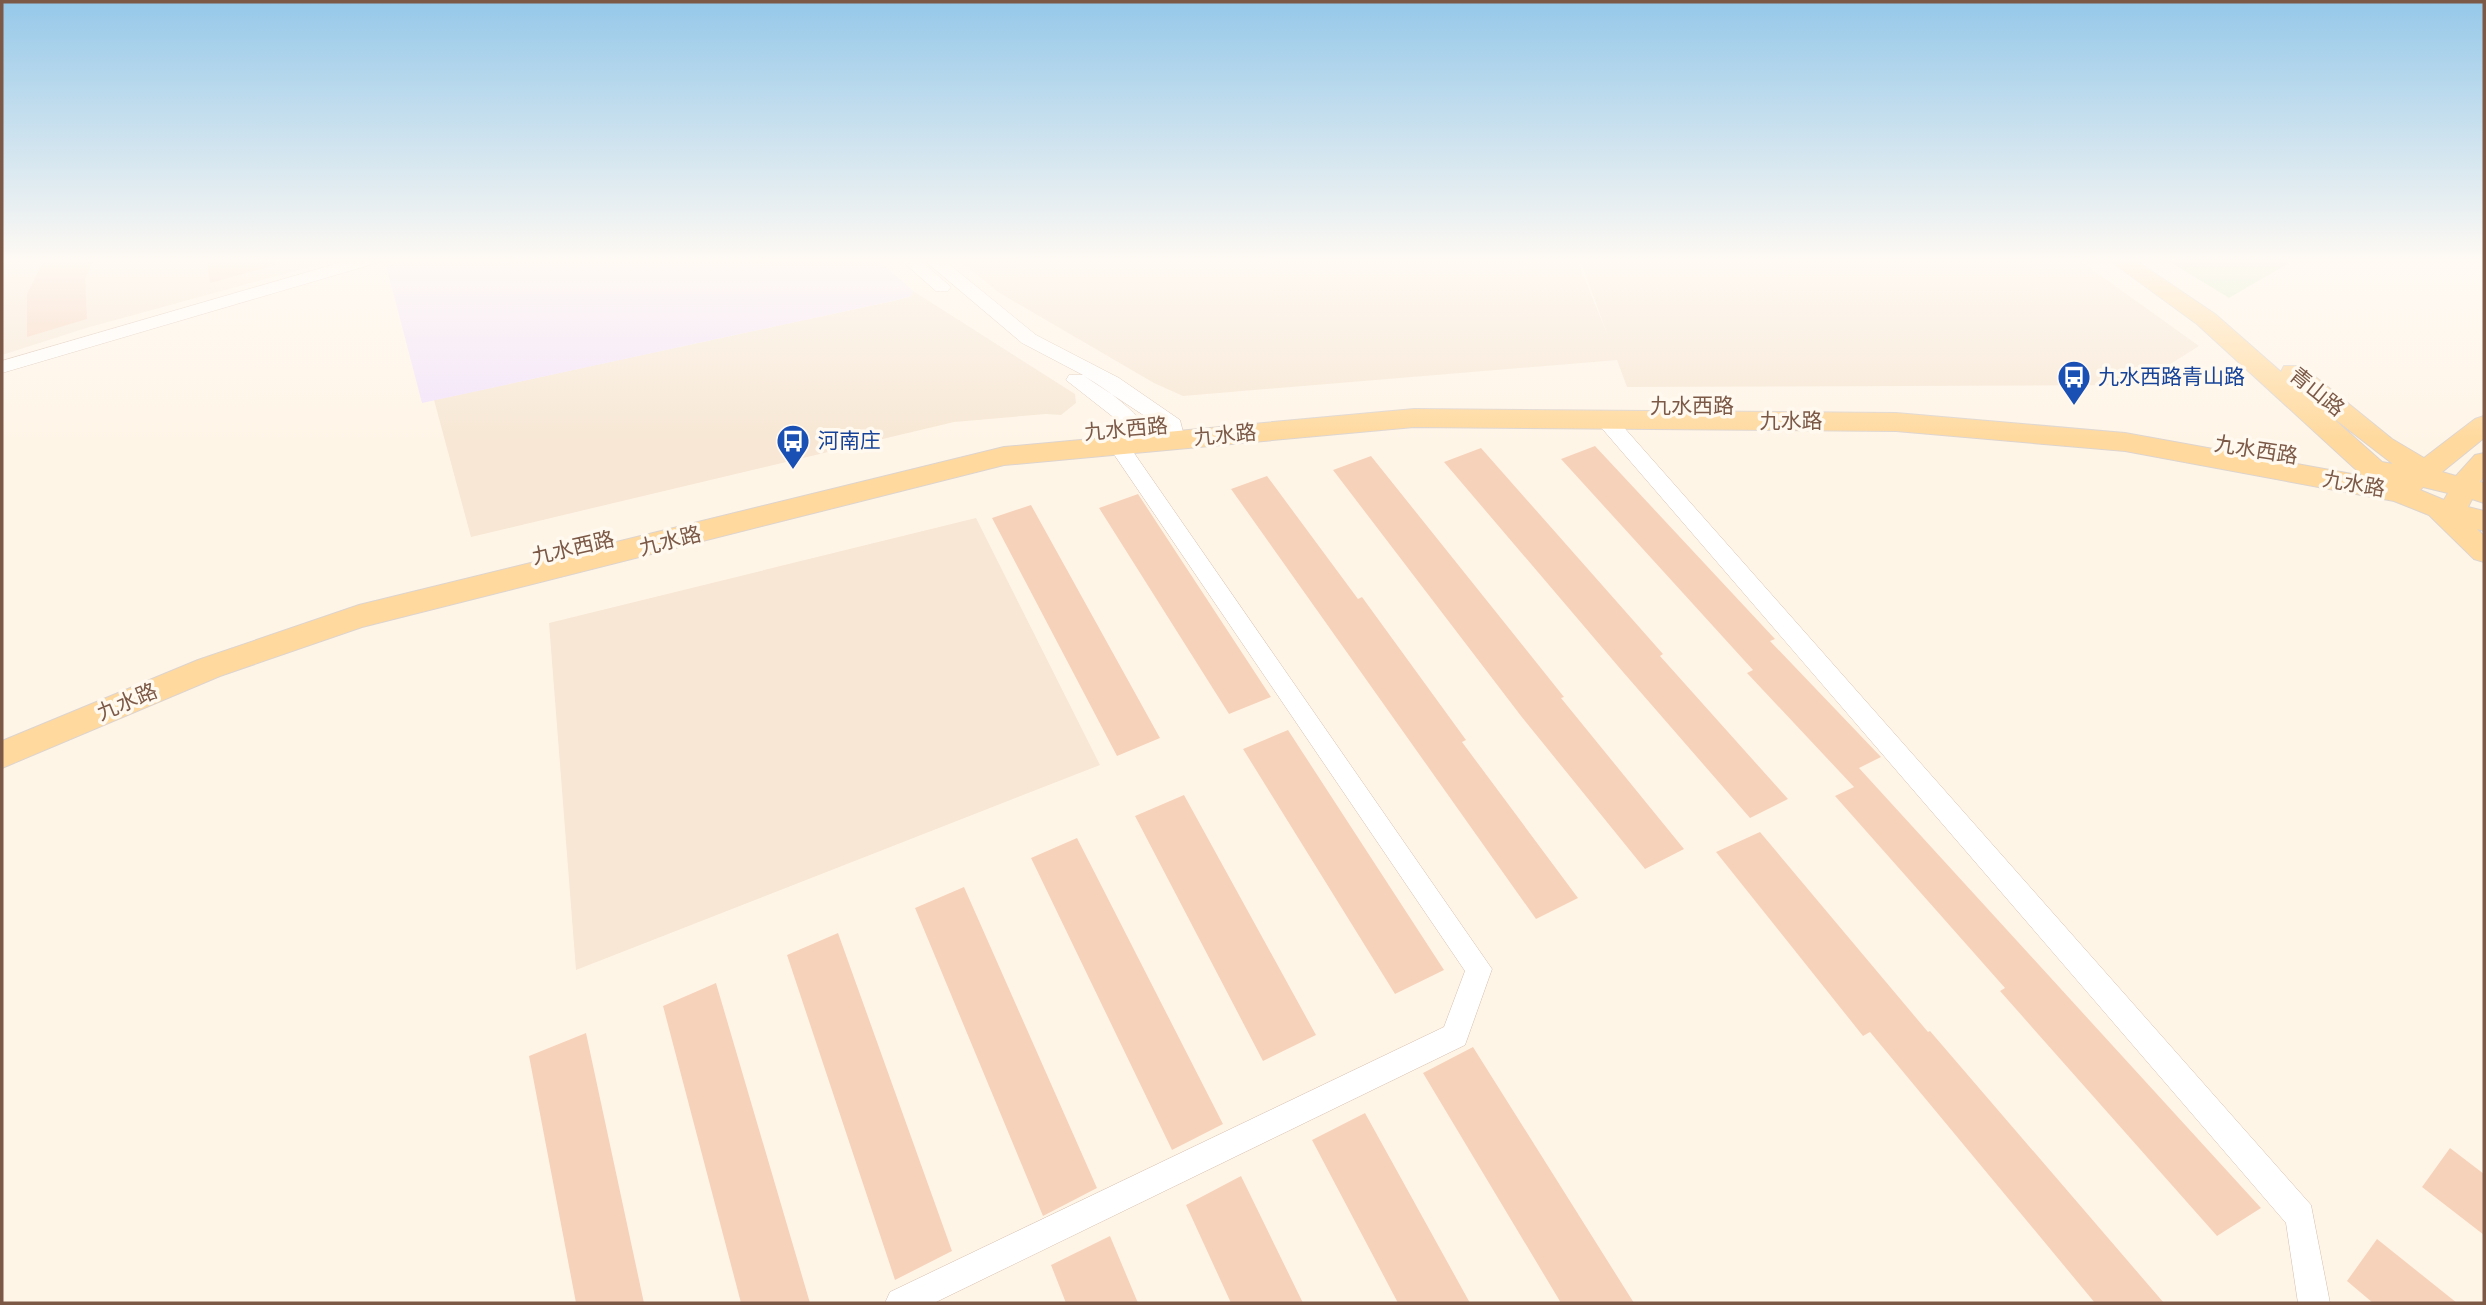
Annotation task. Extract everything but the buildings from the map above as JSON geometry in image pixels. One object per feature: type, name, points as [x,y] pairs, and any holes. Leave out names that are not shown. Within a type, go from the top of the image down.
[{"type":"main road","name":"青山路","points":[[2208,321],[2374,470]]},
{"type":"main road","name":"青山路","points":[[2230,321],[2383,444],[2420,480]]},
{"type":"main road","name":"九水西路","points":[[1174,433],[1411,404],[1891,407],[2121,428],[2374,470]]},
{"type":"main road","name":"九水路","points":[[2,755],[209,668],[359,616],[1004,456],[1174,433],[1414,418],[1896,422],[2111,441],[2420,480],[2441,510],[2484,521]]},
{"type":"main road","points":[[2420,480],[2484,425]]},
{"type":"main road","name":"九水西路","points":[[2,736],[206,651],[358,599],[660,528],[1000,441],[1134,439]]},
{"type":"main road","points":[[2441,510],[2475,490],[2471,473],[2484,462]]},
{"type":"main road","name":"九水路","points":[[2374,470],[2475,490]]},
{"type":"main road","points":[[2441,510],[2484,526]]},
{"type":"main road","points":[[2441,510],[2484,552]]},
{"type":"street","points":[[2,367],[159,321]]},
{"type":"street","points":[[901,1303],[1455,1036],[1479,969],[1134,439],[1096,391],[1013,346],[983,321]]},
{"type":"street","points":[[1007,321],[1029,339],[1112,383],[1174,433]]},
{"type":"street","points":[[1606,420],[2300,1216],[2315,1303]]},
{"type":"shaded area","points":[[2,321],[112,321],[86,328],[2,355]]},
{"type":"shaded area","points":[[401,321],[801,321],[422,403]]},
{"type":"shaded area","points":[[800,321],[960,321],[1075,394],[1076,403],[1061,415],[954,422],[471,537],[434,400]]},
{"type":"shaded area","points":[[1048,321],[1602,321],[1608,336],[1602,321],[2164,321],[2199,346],[2137,385],[1627,387],[1617,360],[1183,396],[1154,383]]},
{"type":"shaded area","points":[[976,518],[1100,765],[576,970],[549,623]]},
{"type":"place","name":"九水西路青山路","points":[[2074,407]]},
{"type":"place","name":"河南庄","points":[[793,471]]}]
